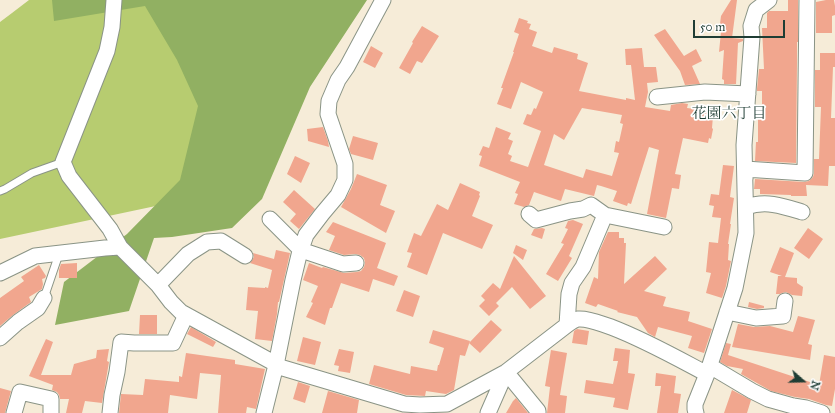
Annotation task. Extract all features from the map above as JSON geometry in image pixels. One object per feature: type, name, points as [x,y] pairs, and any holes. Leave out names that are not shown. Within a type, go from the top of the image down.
[{"type":"street","points":[[114,0],[112,27],[107,50],[62,162],[69,176],[110,229],[120,247],[158,285],[171,302],[186,315],[283,368],[389,400],[404,404],[420,405],[448,404],[506,372],[568,324],[579,319],[598,322],[630,334],[768,399],[816,412]]},
{"type":"street","points":[[264,413],[276,365],[292,280],[306,235],[338,195],[345,180],[345,164],[328,114],[329,101],[338,80],[348,67],[383,0]]},
{"type":"street","points":[[696,413],[695,404],[708,370],[735,288],[746,233],[744,145],[752,37],[751,26],[756,10],[769,0]]},
{"type":"street","points":[[745,169],[805,172],[807,0]]},
{"type":"street","points":[[657,97],[705,92],[748,94]]},
{"type":"street","points":[[746,207],[754,204],[777,204],[802,212]]},
{"type":"street","points":[[529,214],[536,220],[582,209],[591,205],[605,215],[664,227]]},
{"type":"street","points":[[568,324],[568,294],[572,283],[582,267],[605,215]]},
{"type":"street","points":[[270,219],[301,250],[343,264],[356,262]]},
{"type":"street","points":[[158,285],[188,254],[207,242],[221,241],[245,256]]},
{"type":"street","points":[[0,273],[35,256],[120,247]]},
{"type":"street","points":[[0,338],[18,322],[38,308],[44,298]]},
{"type":"street","points":[[727,312],[756,318],[783,316],[786,301]]},
{"type":"street","points":[[110,413],[121,342],[173,343],[186,315]]},
{"type":"street","points":[[488,413],[506,372]]},
{"type":"street","points":[[506,372],[538,411],[538,413]]},
{"type":"street","points":[[14,413],[20,392],[51,399],[51,413]]},
{"type":"lane","points":[[0,191],[32,172],[62,162]]},
{"type":"lane","points":[[44,298],[59,254]]},
{"type":"green space","points":[[29,0],[165,0],[211,95],[184,200],[0,239],[0,22]]},
{"type":"green space","points":[[52,0],[367,0],[310,87],[262,199],[232,228],[172,237],[154,238],[129,311],[55,325],[64,282],[127,234],[180,180],[198,106],[177,60],[145,6],[54,21]]},
{"type":"building","points":[[731,0],[737,0],[732,38],[743,39],[743,41],[738,43],[736,84],[724,84],[724,80],[722,79],[724,50],[719,52],[721,32],[719,32],[721,16]]},
{"type":"building","points":[[788,0],[798,0],[796,163],[755,161],[756,142],[758,142],[758,119],[762,119],[762,91],[757,91],[757,89],[759,69],[764,69],[762,28],[767,28],[767,13],[769,11],[788,11]]},
{"type":"building","points":[[834,0],[835,15],[832,16],[832,33],[816,33],[816,2]]},
{"type":"building","points":[[519,18],[528,21],[527,23],[531,24],[529,29],[537,32],[532,46],[552,53],[554,47],[578,54],[577,59],[588,63],[579,91],[626,100],[626,98],[635,100],[631,65],[626,65],[625,49],[642,48],[644,67],[656,67],[658,82],[647,83],[648,92],[645,107],[670,111],[671,105],[682,103],[688,104],[687,108],[711,111],[710,115],[713,116],[713,129],[711,139],[709,138],[708,143],[683,138],[675,174],[681,175],[679,189],[672,188],[666,218],[647,214],[659,150],[649,147],[631,204],[628,203],[627,206],[613,201],[617,191],[597,185],[594,196],[565,189],[561,201],[534,192],[529,205],[524,207],[514,204],[518,194],[515,193],[520,182],[479,166],[482,156],[479,155],[483,146],[489,148],[496,127],[511,133],[508,139],[513,141],[508,154],[512,156],[510,161],[528,167],[541,131],[523,124],[527,114],[531,115],[534,108],[536,109],[543,92],[521,82],[511,109],[497,104],[519,34],[514,32]],"holes":[[[582,108],[622,115],[620,123],[623,124],[619,142],[616,141],[614,152],[619,153],[612,176],[586,169],[583,178],[544,165],[554,134],[564,140]]]},
{"type":"building","points":[[422,26],[439,36],[422,63],[417,61],[410,74],[399,68]]},
{"type":"building","points":[[665,29],[684,56],[696,49],[702,61],[692,66],[700,84],[685,85],[680,71],[654,35]]},
{"type":"building","points":[[371,46],[383,53],[375,68],[363,62]]},
{"type":"building","points":[[820,53],[835,53],[831,118],[835,118],[835,166],[829,166],[828,186],[806,185],[807,196],[760,194],[760,189],[754,189],[755,179],[804,182],[809,181],[813,177],[814,159],[819,159],[821,107],[815,107],[815,70],[820,70]]},
{"type":"building","points":[[323,127],[329,147],[308,141],[307,129]]},
{"type":"building","points":[[353,136],[378,143],[373,160],[351,154],[349,149]]},
{"type":"building","points":[[295,156],[310,163],[301,183],[287,174]]},
{"type":"building","points":[[723,165],[734,166],[730,197],[734,198],[728,244],[728,260],[731,261],[722,298],[706,293],[711,273],[706,272],[709,242],[718,243],[721,218],[712,217],[714,206],[709,205],[711,194],[719,195]]},
{"type":"building","points":[[357,174],[387,185],[380,205],[395,211],[386,233],[341,207]]},
{"type":"building","points":[[460,183],[480,192],[480,196],[472,216],[493,225],[482,249],[443,233],[427,275],[407,267],[412,253],[407,252],[414,233],[421,236],[437,204],[448,210]]},
{"type":"building","points":[[294,190],[315,209],[299,229],[290,221],[296,214],[283,202]]},
{"type":"building","points":[[573,220],[583,224],[569,256],[572,258],[558,281],[546,274],[564,244],[561,243],[568,229],[565,228],[568,221]]},
{"type":"building","points":[[333,222],[386,243],[377,268],[398,276],[394,286],[373,279],[369,292],[341,283],[332,308],[330,308],[325,325],[306,317],[313,303],[311,302],[318,286],[303,280],[309,263],[322,268],[344,273],[361,271],[365,263],[364,258],[360,255],[344,255],[329,250],[335,236],[326,232]]},
{"type":"building","points":[[808,228],[823,239],[809,259],[794,248]]},
{"type":"building","points":[[534,229],[545,229],[542,239],[531,235]]},
{"type":"building","points":[[608,232],[619,232],[619,238],[624,238],[624,243],[626,243],[624,284],[655,256],[667,269],[644,291],[666,297],[663,306],[690,312],[688,321],[712,329],[704,353],[688,348],[692,336],[658,327],[655,337],[648,333],[637,317],[617,312],[618,311],[598,304],[596,307],[585,303],[594,277],[598,279],[599,252]]},
{"type":"building","points":[[516,245],[527,250],[523,260],[513,253]]},
{"type":"building","points":[[780,247],[794,253],[785,277],[797,278],[797,283],[803,287],[802,296],[792,295],[786,292],[776,294],[778,276],[782,276],[770,272]]},
{"type":"building","points":[[276,250],[290,253],[278,302],[272,341],[255,339],[258,311],[246,310],[248,287],[268,288],[272,270],[250,263],[254,257],[253,253],[274,259]]},
{"type":"building","points":[[514,256],[546,296],[530,309],[512,287],[496,303],[499,306],[489,316],[479,306],[485,300],[481,296],[493,283],[500,289]]},
{"type":"building","points":[[77,263],[77,278],[59,278],[61,264]]},
{"type":"building","points":[[39,265],[46,276],[42,279],[42,289],[29,297],[31,302],[0,326],[0,298],[24,281],[21,277]]},
{"type":"building","points":[[404,290],[420,296],[413,317],[396,311]]},
{"type":"building","points":[[749,302],[764,306],[764,308],[757,309],[748,307]]},
{"type":"building","points":[[140,315],[157,315],[157,334],[139,334]]},
{"type":"building","points":[[798,316],[815,320],[808,344],[812,345],[810,360],[732,347],[738,324],[754,327],[770,326],[793,332]]},
{"type":"building","points":[[491,320],[502,330],[480,353],[469,343]]},
{"type":"building","points":[[191,327],[216,342],[213,347],[187,334]]},
{"type":"building","points":[[577,329],[589,331],[587,345],[572,343],[574,331]]},
{"type":"building","points":[[433,330],[470,341],[465,356],[460,355],[454,390],[446,394],[426,391],[425,396],[406,395],[369,384],[374,365],[410,374],[411,366],[437,371],[444,348],[429,343]]},
{"type":"building","points":[[303,337],[321,342],[315,365],[297,361]]},
{"type":"building","points":[[46,339],[53,342],[41,375],[71,375],[74,364],[96,358],[97,350],[109,349],[107,361],[109,362],[102,403],[85,401],[82,413],[66,413],[69,399],[60,399],[57,392],[52,390],[53,385],[29,376]]},
{"type":"building","points":[[726,343],[731,344],[728,355],[819,385],[824,355],[835,357],[835,389],[832,406],[809,399],[771,391],[741,374],[743,369],[727,366],[720,362]]},
{"type":"building","points":[[615,348],[630,350],[628,373],[635,374],[628,410],[613,407],[615,398],[584,393],[586,380],[613,384],[618,361],[613,361]]},
{"type":"building","points":[[339,349],[354,352],[350,373],[338,371],[339,366],[334,365]]},
{"type":"building","points":[[551,350],[567,353],[560,395],[567,396],[565,413],[547,413],[550,387],[545,386]]},
{"type":"building","points":[[186,353],[235,360],[235,364],[265,369],[256,409],[247,407],[246,413],[218,413],[221,375],[200,373],[197,399],[170,395],[168,413],[119,413],[121,394],[143,395],[145,379],[179,382],[179,376],[182,377]]},
{"type":"building","points":[[656,373],[676,376],[674,393],[681,394],[678,413],[657,413],[661,386],[655,386]]},
{"type":"building","points":[[298,382],[310,386],[305,403],[293,399]]},
{"type":"building","points":[[0,388],[11,391],[5,413],[0,413]]},
{"type":"building","points":[[732,390],[751,400],[747,413],[724,413]]},
{"type":"building","points":[[328,391],[359,400],[357,413],[322,413]]},
{"type":"building","points":[[516,398],[528,413],[506,413]]},
{"type":"district","name":"花園六丁目","points":[[729,114]]}]
